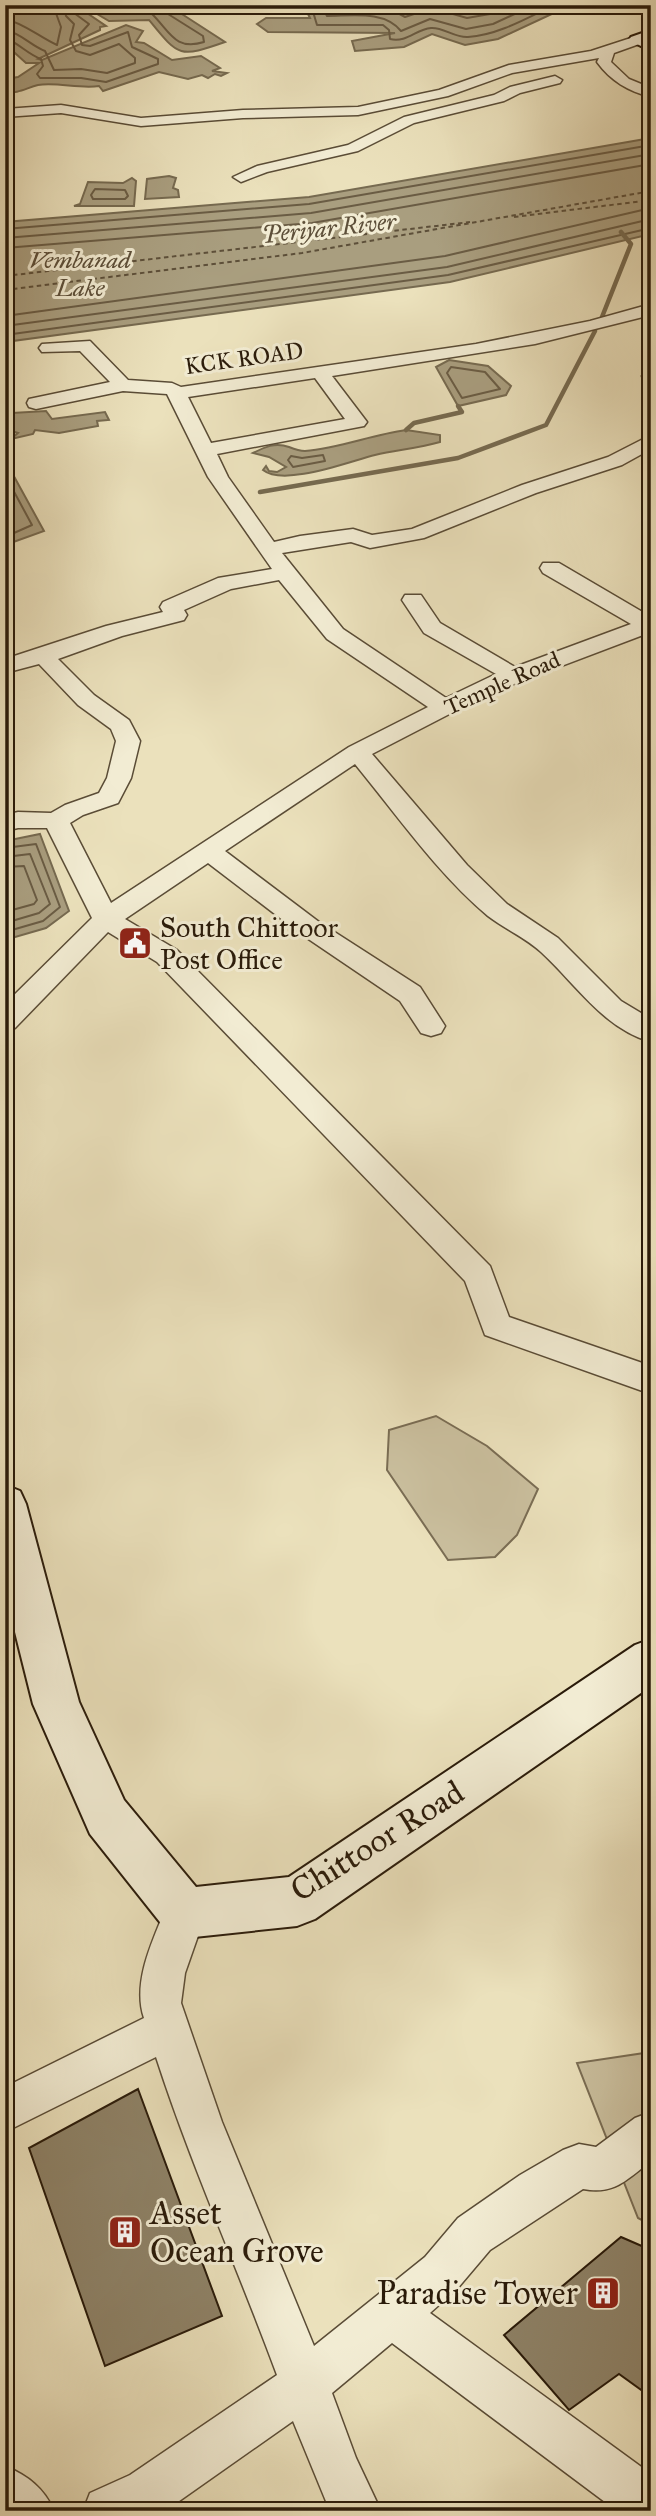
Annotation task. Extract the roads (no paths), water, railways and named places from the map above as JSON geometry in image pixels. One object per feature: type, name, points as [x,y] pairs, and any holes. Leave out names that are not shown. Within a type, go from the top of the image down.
[{"type":"main road","points":[[5,1504],[18,1609],[56,1704],[107,1816],[185,1913]]},
{"type":"main road","name":"Chittoor Road","points":[[185,1913],[297,1901],[651,1660]]},
{"type":"street","points":[[5,113],[61,109],[141,122],[234,114],[358,111],[461,88],[509,69],[646,40]]},
{"type":"street","points":[[608,50],[603,71],[651,93]]},
{"type":"street","points":[[241,177],[262,169],[353,148],[409,120],[566,78]]},
{"type":"street","points":[[358,111],[390,128]]},
{"type":"street","name":"KCK ROAD","points":[[446,708],[335,634],[285,573],[234,503],[218,477],[177,393],[477,349],[600,324],[646,311]]},
{"type":"street","points":[[48,348],[83,345],[123,385]]},
{"type":"street","points":[[207,450],[357,422],[320,372]]},
{"type":"street","points":[[36,403],[123,385],[172,389],[177,393]]},
{"type":"street","points":[[269,550],[300,542],[353,535],[370,542],[416,534],[517,494],[615,461],[650,443]]},
{"type":"street","points":[[551,568],[650,626]]},
{"type":"street","points":[[5,666],[176,615],[171,607],[226,583],[285,573]]},
{"type":"street","points":[[413,600],[432,628],[515,676]]},
{"type":"street","name":"Temple Road","points":[[5,1021],[106,919],[357,752],[482,688],[575,651],[650,626]]},
{"type":"street","points":[[5,823],[18,820],[56,821],[75,810],[109,798],[119,778],[128,741],[121,725],[86,700],[60,676],[44,656]]},
{"type":"street","points":[[357,752],[458,871],[498,910],[549,944],[611,1008],[651,1032]]},
{"type":"street","points":[[56,821],[106,919],[167,956],[479,1275],[496,1326],[651,1380]]},
{"type":"street","points":[[208,851],[310,928],[410,994],[431,1026]]},
{"type":"street","points":[[185,1913],[164,1973],[160,2003],[200,2123],[267,2285],[336,2470],[356,2511]]},
{"type":"street","points":[[5,2110],[169,2028]]},
{"type":"street","points":[[108,2511],[148,2493],[304,2385],[441,2273],[474,2234],[579,2166],[601,2170],[651,2134]]},
{"type":"street","points":[[392,2314],[651,2505]]},
{"type":"street","points":[[5,2491],[29,2511]]},
{"type":"water","points":[[5,5],[75,5],[106,26],[38,59],[42,60],[126,25],[143,31],[136,42],[144,43],[172,60],[201,56],[220,68],[212,71],[227,73],[188,79],[159,72],[103,91],[99,86],[45,84],[5,92],[5,79],[18,77],[39,63],[26,63],[5,44]]},
{"type":"water","points":[[82,5],[172,5],[171,7],[225,42],[198,51],[181,51],[167,41],[149,20],[109,21]]},
{"type":"water","points":[[292,5],[571,5],[498,39],[465,45],[432,34],[404,47],[355,51],[352,41],[395,33],[268,32],[257,24],[266,18],[310,18],[305,8]]},
{"type":"water","name":"Vembanad Lake","points":[[651,138],[651,234],[450,282],[5,342],[5,222],[309,197]]},
{"type":"water","points":[[169,176],[176,178],[173,188],[178,190],[179,197],[145,199],[147,179]]},
{"type":"water","points":[[132,178],[136,181],[134,206],[74,206],[80,204],[88,182],[123,183]]},
{"type":"water","points":[[449,360],[488,366],[511,386],[506,395],[458,406],[436,367]]},
{"type":"water","points":[[5,410],[12,413],[46,411],[52,419],[105,412],[109,420],[97,421],[98,426],[59,433],[35,430],[33,434],[11,439],[18,433],[5,429]]},
{"type":"water","points":[[406,430],[440,435],[440,442],[286,476],[263,470],[266,466],[269,471],[277,472],[286,467],[269,457],[253,453],[275,445],[303,451],[318,449]]},
{"type":"water","points":[[5,460],[44,531],[5,545]]},
{"type":"water","points":[[40,834],[69,911],[46,928],[5,940],[5,841]]},
{"type":"waterway","points":[[602,317],[631,244],[621,232]]},
{"type":"waterway","points":[[260,492],[458,458],[546,425],[595,331]]},
{"type":"waterway","points":[[406,430],[414,423],[462,412],[458,406]]},
{"type":"place","name":"South Chittoor Post Office","points":[[135,943]]},
{"type":"place","name":"Asset Ocean Grove","points":[[125,2232]]},
{"type":"place","name":"Paradise Tower","points":[[603,2293]]},
{"type":"water label","name":"Periyar River","points":[[329,228]]}]
